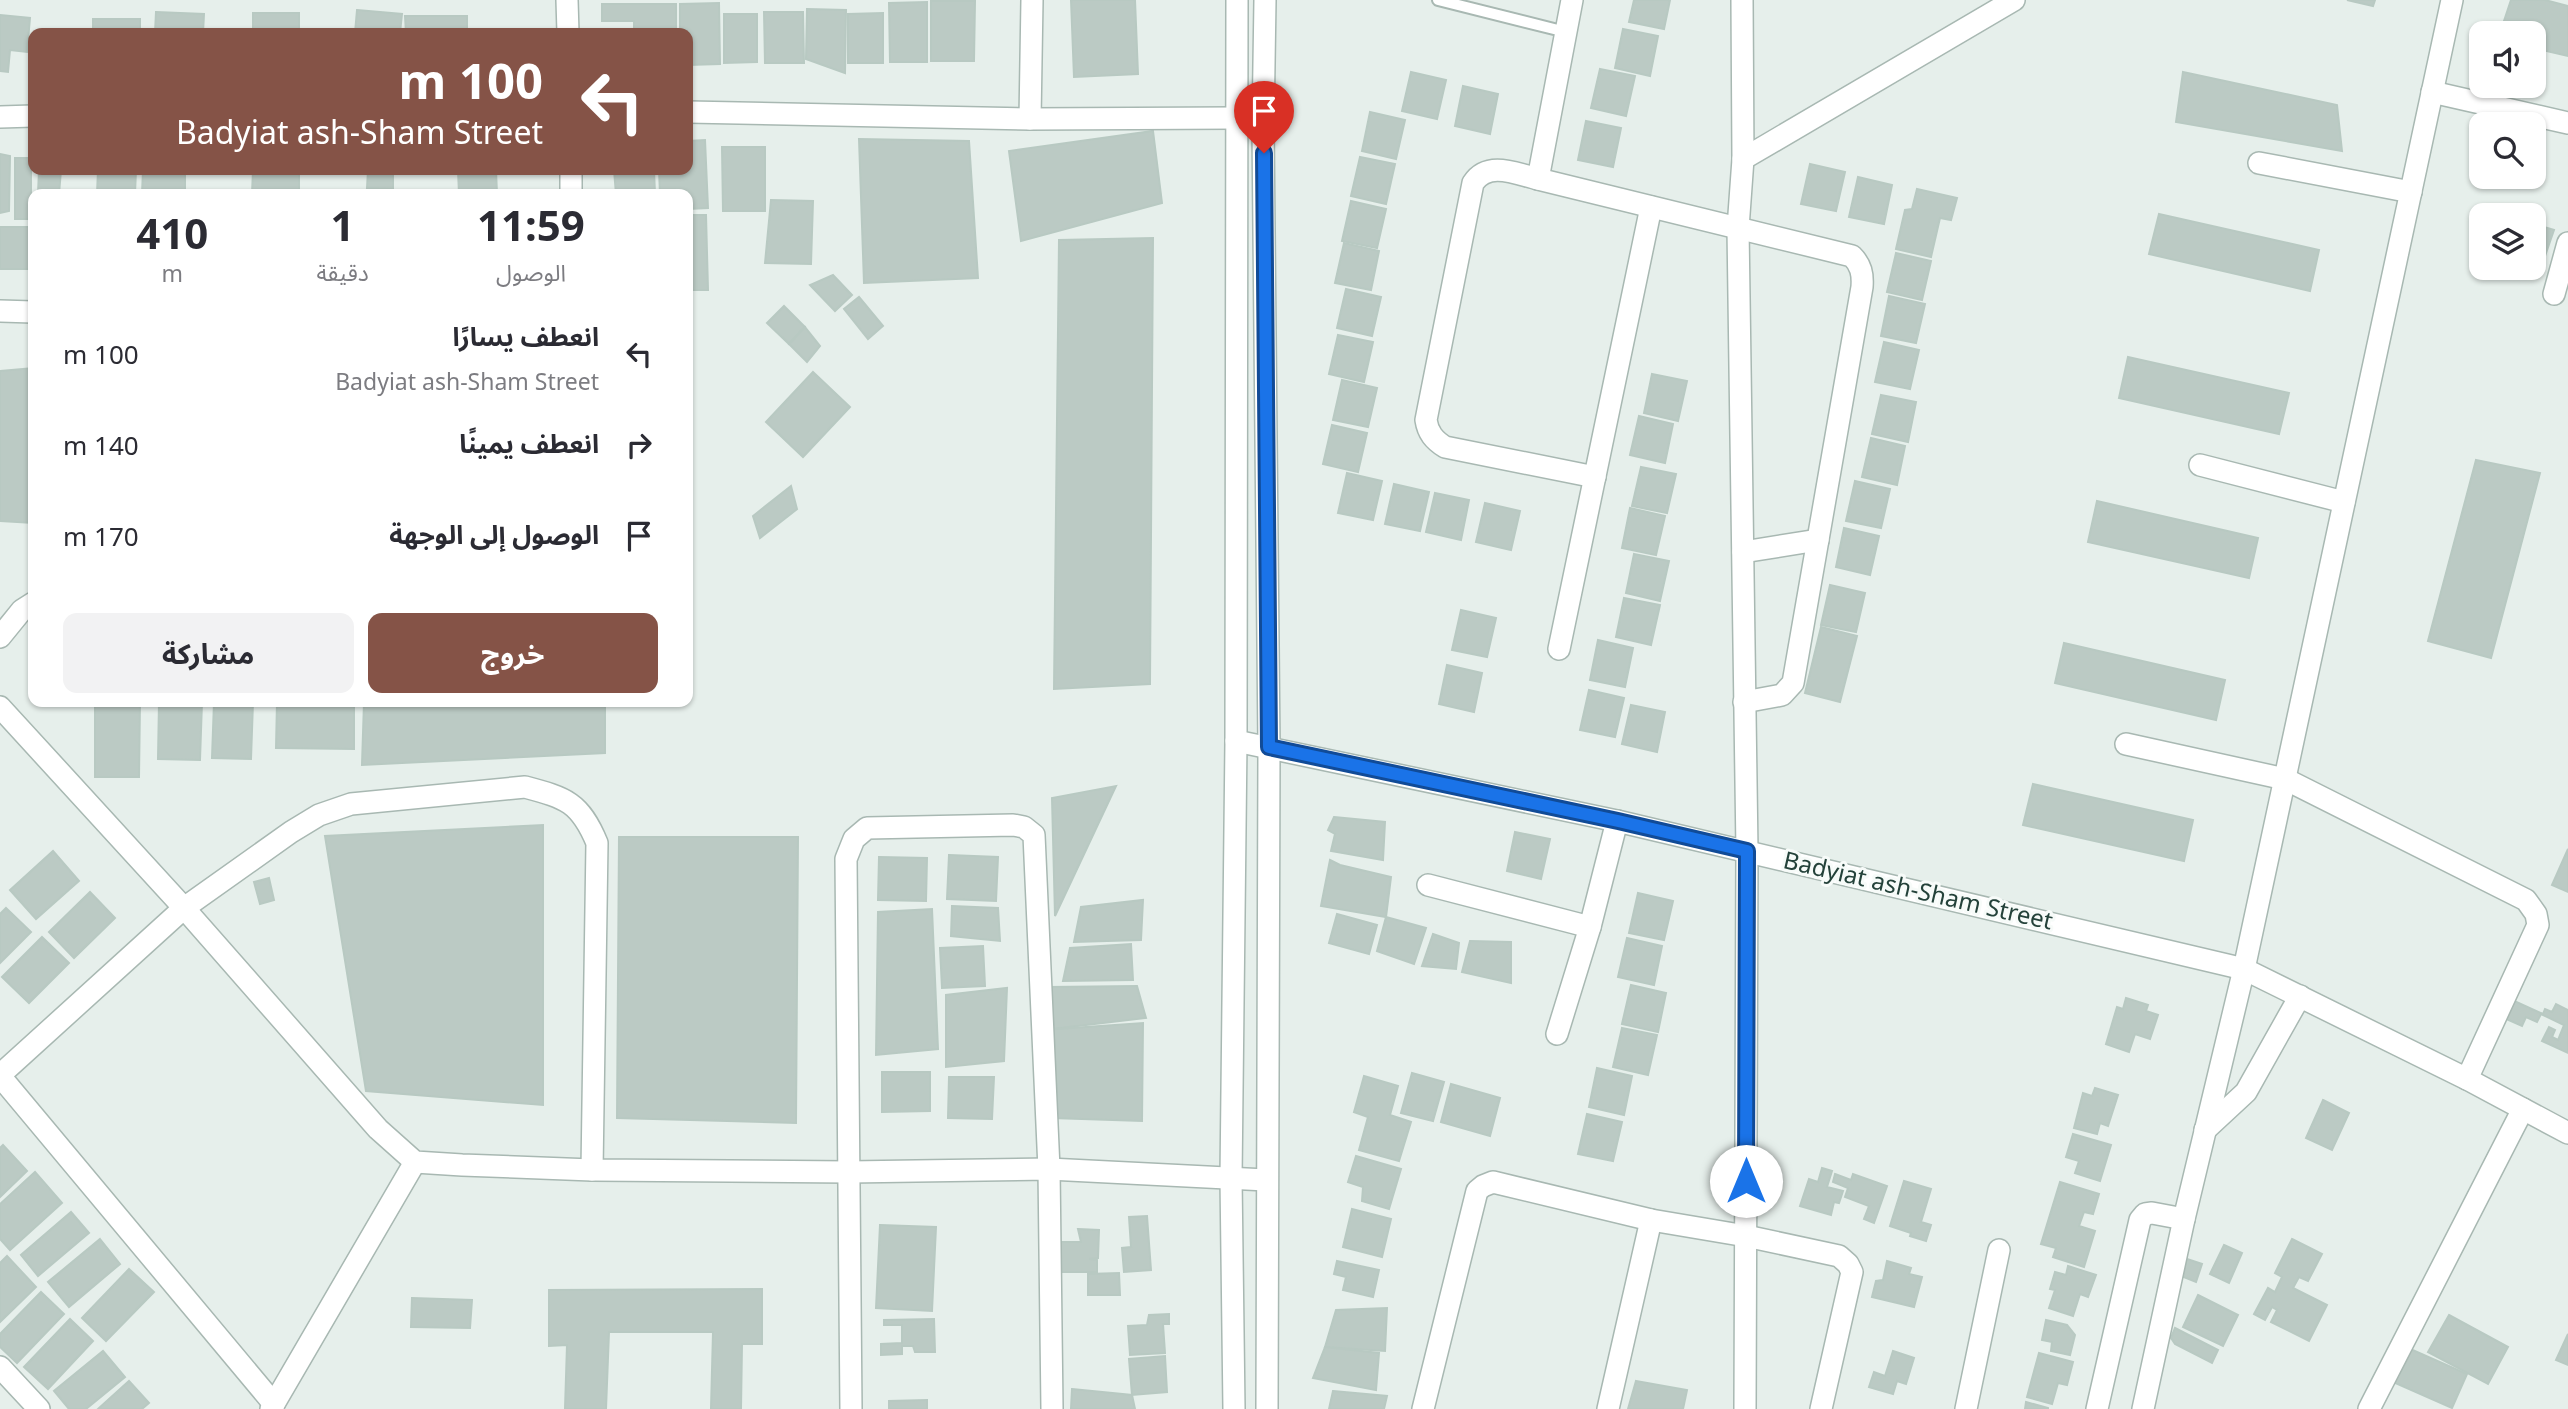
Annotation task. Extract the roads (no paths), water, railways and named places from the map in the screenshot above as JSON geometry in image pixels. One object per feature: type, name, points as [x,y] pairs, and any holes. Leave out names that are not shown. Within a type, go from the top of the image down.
[{"type":"street","points":[[567,0],[568,28]]},
{"type":"street","points":[[1030,119],[1032,0]]},
{"type":"street","points":[[1234,1409],[1231,1178],[1236,741],[1237,0]]},
{"type":"street","points":[[1265,0],[1269,747],[1267,1409]]},
{"type":"street","points":[[1538,179],[1573,0]]},
{"type":"street","points":[[1742,0],[1743,159],[1738,228],[1747,851],[1745,1409]]},
{"type":"street","points":[[1743,159],[2014,0]]},
{"type":"street","points":[[2143,1409],[2183,1219],[2245,969],[2452,0]]},
{"type":"street","points":[[2432,92],[2568,123]]},
{"type":"street","points":[[693,111],[1030,119],[1236,118]]},
{"type":"street","points":[[0,117],[28,116]]},
{"type":"street","points":[[2259,163],[2411,192]]},
{"type":"street","points":[[1595,477],[1445,447],[1433,439],[1427,427],[1426,420],[1473,183],[1477,177],[1494,169],[1852,256],[1860,266],[1863,276],[1793,682],[1782,695],[1744,702]]},
{"type":"street","points":[[1559,649],[1651,207]]},
{"type":"street","points":[[2554,294],[2568,243]]},
{"type":"street","points":[[0,312],[28,312]]},
{"type":"street","points":[[1236,413],[1266,412]]},
{"type":"street","points":[[2200,465],[2344,502]]},
{"type":"street","points":[[1743,552],[1818,540]]},
{"type":"street","points":[[0,637],[28,606]]},
{"type":"street","points":[[0,707],[184,908],[378,1129],[415,1162],[592,1170],[849,1172],[1049,1169],[1266,1180]]},
{"type":"street","name":"Badyiat ash-Sham Street","points":[[1236,741],[1618,821],[2245,969],[2468,1079],[2568,1133]]},
{"type":"street","points":[[2126,744],[2285,779],[2526,901],[2536,914],[2538,925],[2468,1079]]},
{"type":"street","points":[[415,1162],[272,1407],[0,1076],[184,908],[319,815],[351,804],[525,787],[550,794],[573,805],[587,819],[597,843],[592,1170]]},
{"type":"street","points":[[1558,1034],[1618,821]]},
{"type":"street","points":[[851,1409],[846,859],[854,839],[867,828],[1013,825],[1024,827],[1034,835],[1049,1169],[1052,1409]]},
{"type":"street","points":[[1428,885],[1590,927]]},
{"type":"street","points":[[2205,1130],[2246,1093],[2300,996]]},
{"type":"street","points":[[2369,1409],[2523,1109]]},
{"type":"street","points":[[1423,1409],[1477,1191],[1493,1182],[1651,1220],[1746,1236],[1839,1256],[1852,1272],[1821,1409]]},
{"type":"street","points":[[2097,1409],[2140,1220],[2145,1214],[2152,1213],[2183,1219]]},
{"type":"street","points":[[1608,1409],[1651,1220]]},
{"type":"street","points":[[1966,1409],[1999,1250]]},
{"type":"street","points":[[0,1367],[39,1409]]},
{"type":"lane","points":[[1438,0],[1566,32]]}]
